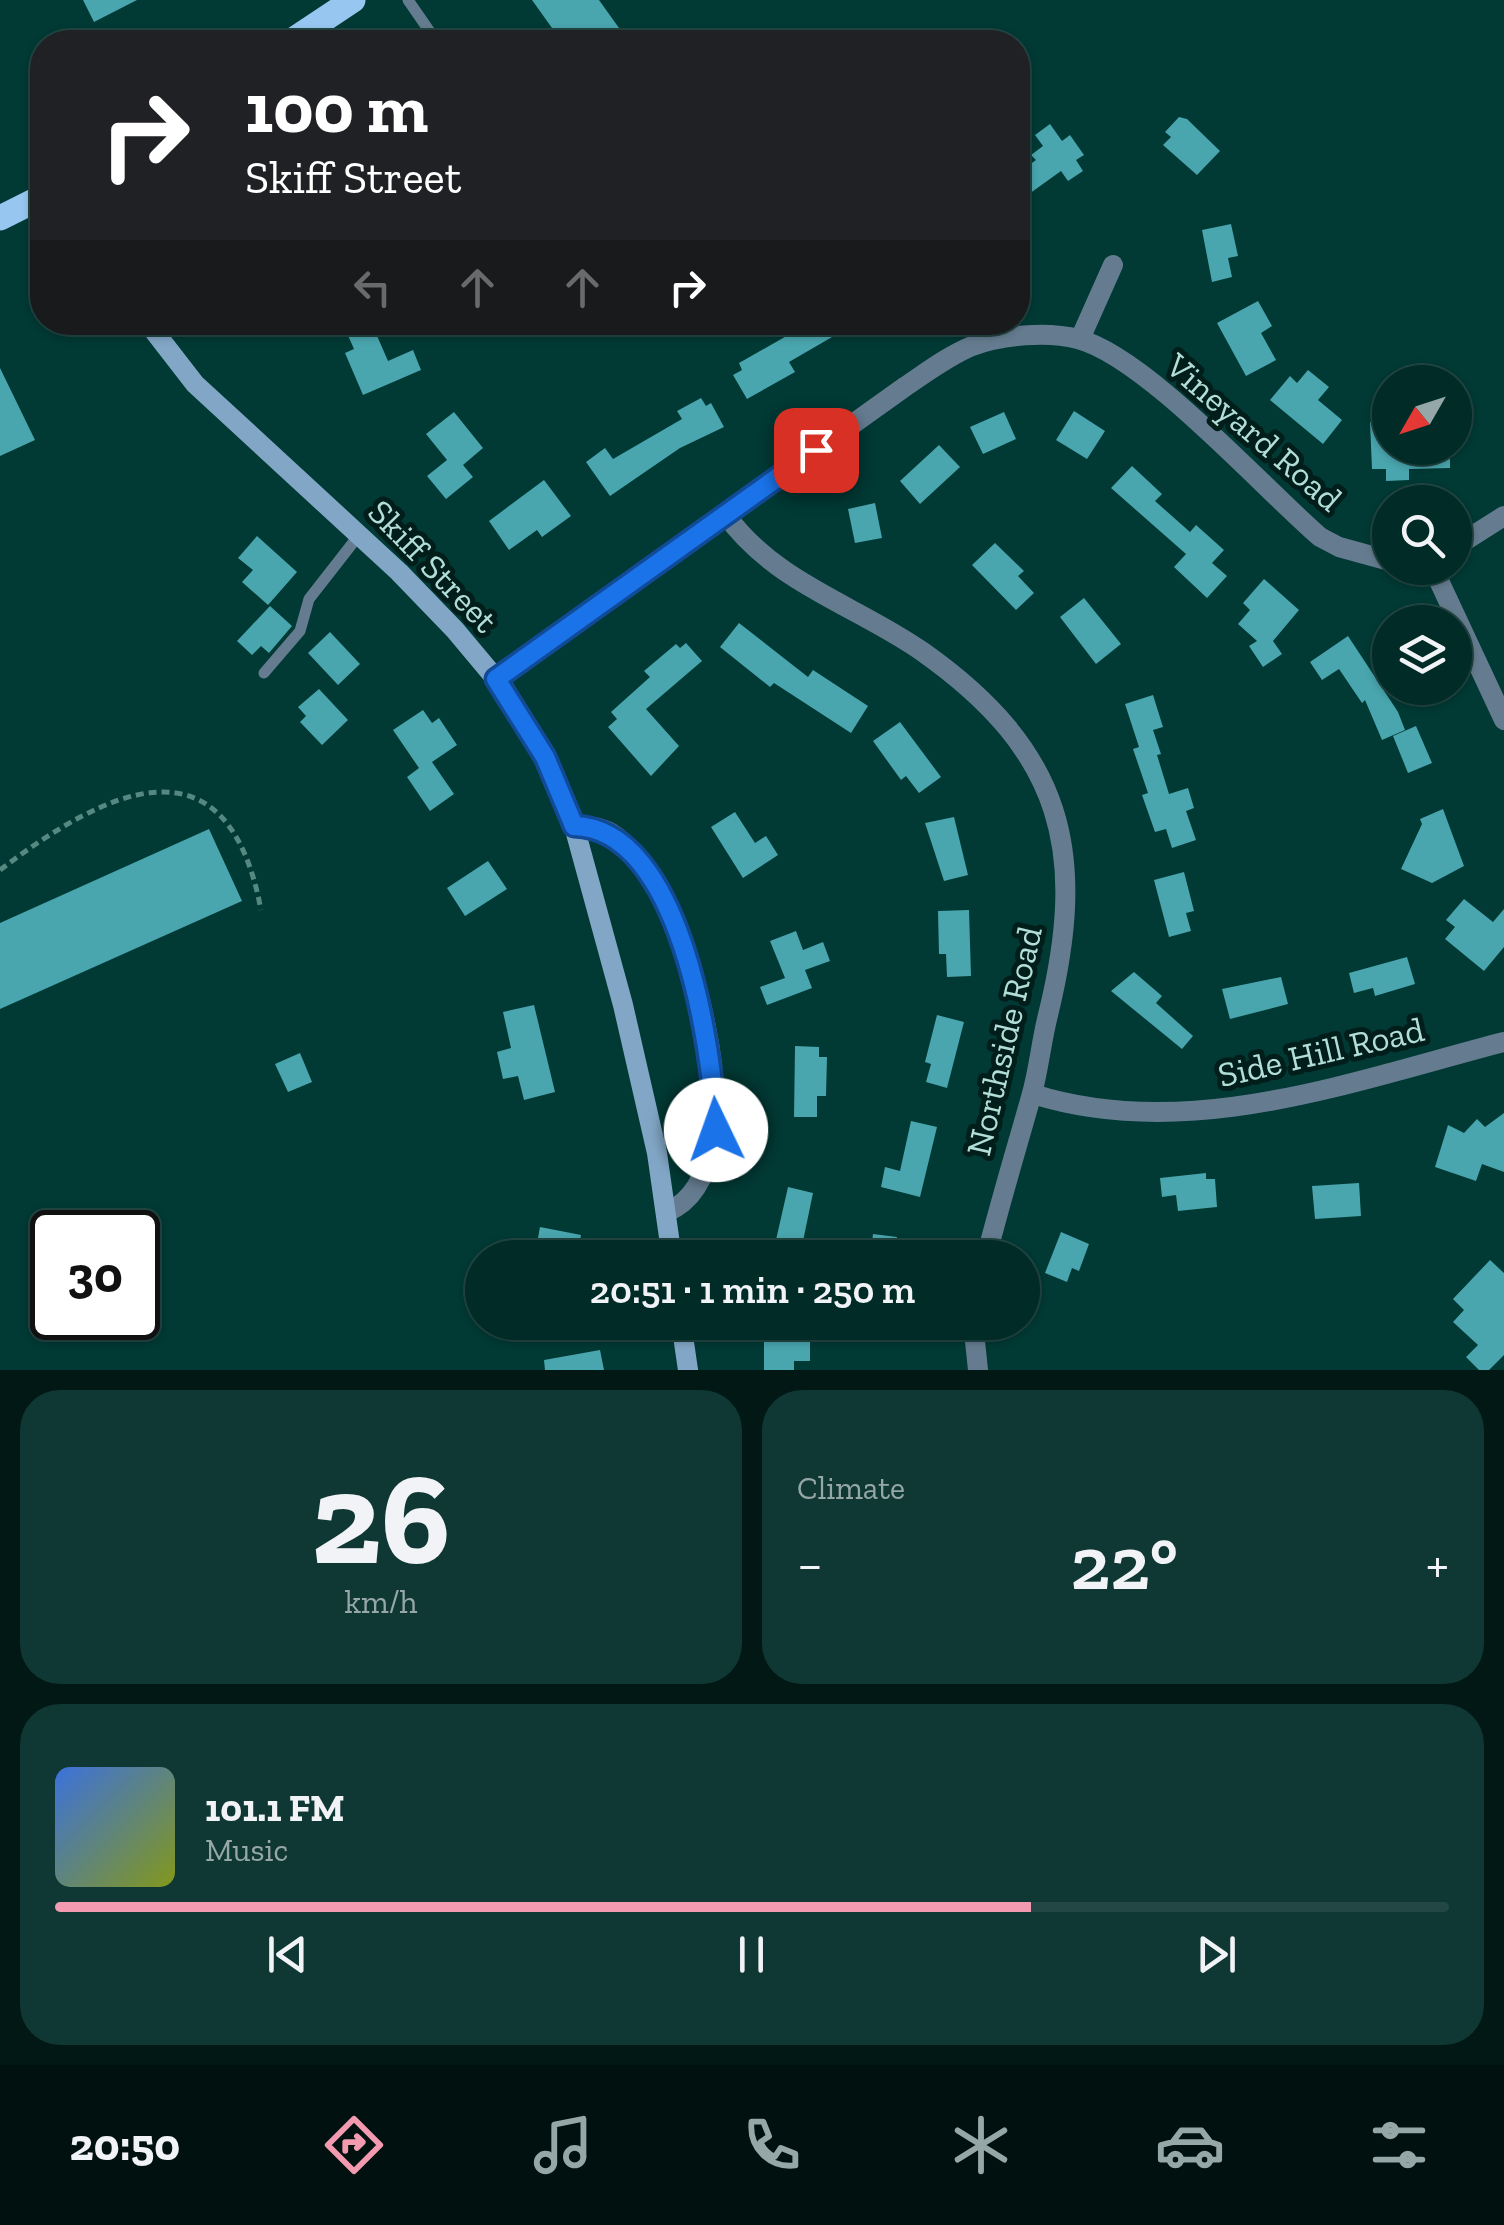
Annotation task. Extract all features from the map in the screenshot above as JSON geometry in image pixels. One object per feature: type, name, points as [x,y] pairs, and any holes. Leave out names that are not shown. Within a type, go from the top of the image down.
[{"type":"main road","points":[[308,30],[353,0]]},
{"type":"main road","points":[[0,218],[30,203]]},
{"type":"main road","name":"Skiff Street","points":[[157,335],[195,384],[359,534],[455,630],[496,679],[545,757],[574,826],[624,1004],[670,1240]]},
{"type":"main road","points":[[684,1340],[688,1370]]},
{"type":"street","points":[[1080,339],[1113,265]]},
{"type":"street","name":"Vineyard Road","points":[[496,679],[962,351],[1013,338],[1080,339],[1117,357],[1159,389],[1320,536],[1339,547],[1372,556]]},
{"type":"street","name":"Northside Road","points":[[726,515],[747,544],[788,576],[917,648],[968,684],[1010,726],[1044,781],[1061,834],[1067,881],[1065,931],[1032,1094],[991,1240]]},
{"type":"street","points":[[1472,536],[1504,516]]},
{"type":"street","points":[[1441,585],[1504,720]]},
{"type":"street","points":[[574,826],[594,826],[614,835],[643,868],[671,916],[691,974],[713,1075],[716,1130],[709,1166],[696,1192],[684,1205],[667,1212]]},
{"type":"street","name":"Side Hill Road","points":[[1032,1094],[1067,1105],[1122,1111],[1200,1111],[1258,1104],[1504,1042]]},
{"type":"street","points":[[975,1340],[978,1370]]},
{"type":"lane","points":[[408,0],[429,30]]},
{"type":"lane","points":[[264,674],[300,631],[310,599],[359,534]]},
{"type":"path","points":[[0,870],[56,829],[98,810],[176,789],[205,801],[234,829],[256,883],[260,910]]},
{"type":"building","points":[[83,0],[137,0],[94,22]]},
{"type":"building","points":[[532,0],[599,0],[620,30],[553,30]]},
{"type":"building","points":[[1179,117],[1187,119],[1220,151],[1197,175],[1163,145],[1171,137],[1165,132]]},
{"type":"building","points":[[1050,124],[1062,141],[1070,135],[1084,155],[1076,160],[1083,171],[1068,181],[1061,171],[1030,193],[1030,164],[1036,160],[1031,155],[1043,146],[1035,135]]},
{"type":"building","points":[[1231,224],[1238,256],[1228,258],[1232,277],[1212,282],[1202,230]]},
{"type":"building","points":[[1258,301],[1272,326],[1261,333],[1276,360],[1246,376],[1217,323]]},
{"type":"building","points":[[348,335],[377,335],[388,361],[413,350],[421,370],[363,395],[345,353],[354,349]]},
{"type":"building","points":[[788,335],[836,335],[789,362],[795,372],[747,399],[733,375],[742,370],[739,363]]},
{"type":"building","points":[[0,368],[35,440],[0,456]]},
{"type":"building","points":[[1308,370],[1329,387],[1318,400],[1342,420],[1323,444],[1270,400],[1290,376],[1297,383]]},
{"type":"building","points":[[701,398],[706,406],[711,403],[724,427],[680,448],[610,496],[586,462],[605,448],[613,459],[682,419],[677,411]]},
{"type":"building","points":[[1074,411],[1105,431],[1087,459],[1056,440]]},
{"type":"building","points":[[454,412],[483,448],[463,465],[473,477],[446,499],[427,476],[447,460],[426,434]]},
{"type":"building","points":[[1004,412],[1016,439],[983,454],[970,427]]},
{"type":"building","points":[[1370,422],[1372,465],[1450,468],[1409,469],[1409,480],[1386,481],[1386,469],[1372,469]]},
{"type":"building","points":[[939,445],[960,467],[920,504],[900,481]]},
{"type":"building","points":[[1132,466],[1162,494],[1155,501],[1190,532],[1196,525],[1224,550],[1212,563],[1227,576],[1207,598],[1174,567],[1186,554],[1111,488]]},
{"type":"building","points":[[544,480],[571,516],[542,537],[537,530],[509,550],[489,521]]},
{"type":"building","points":[[875,503],[882,538],[855,543],[848,509]]},
{"type":"building","points":[[257,536],[297,572],[268,605],[242,582],[253,570],[238,558]]},
{"type":"building","points":[[995,543],[1024,571],[1018,576],[1034,593],[1016,610],[972,565]]},
{"type":"building","points":[[1264,579],[1299,610],[1273,641],[1282,654],[1263,667],[1249,646],[1257,641],[1238,624],[1250,610],[1243,603]]},
{"type":"building","points":[[1084,598],[1121,644],[1096,664],[1060,617]]},
{"type":"building","points":[[270,606],[292,626],[269,653],[261,646],[252,655],[237,641]]},
{"type":"building","points":[[739,623],[808,677],[813,670],[868,706],[851,733],[774,683],[770,687],[720,647]]},
{"type":"building","points":[[330,632],[360,664],[338,685],[308,653]]},
{"type":"building","points":[[1348,636],[1372,672],[1372,705],[1393,705],[1405,730],[1382,740],[1365,700],[1362,703],[1339,669],[1322,680],[1310,662]]},
{"type":"building","points":[[686,643],[702,661],[646,709],[679,746],[651,776],[608,727],[617,719],[611,712],[650,677],[644,671],[676,644],[680,648]]},
{"type":"building","points":[[319,689],[348,720],[322,745],[300,722],[306,716],[298,707]]},
{"type":"building","points":[[1153,695],[1163,727],[1153,730],[1161,754],[1157,755],[1169,794],[1188,788],[1194,808],[1186,811],[1196,840],[1172,848],[1166,829],[1155,832],[1142,795],[1148,793],[1133,749],[1139,747],[1125,704]]},
{"type":"building","points":[[423,710],[432,723],[439,718],[457,745],[432,762],[454,794],[430,811],[407,777],[419,768],[393,730]]},
{"type":"building","points":[[900,722],[941,777],[919,793],[906,776],[901,780],[873,741]]},
{"type":"building","points":[[1416,726],[1432,763],[1408,773],[1393,736]]},
{"type":"building","points":[[1443,809],[1464,866],[1432,883],[1401,869],[1422,824],[1420,819]]},
{"type":"building","points":[[735,812],[755,843],[766,836],[778,855],[743,878],[711,827]]},
{"type":"building","points":[[954,817],[968,875],[944,881],[925,823]]},
{"type":"building","points":[[209,829],[242,901],[0,1009],[0,923]]},
{"type":"building","points":[[488,861],[507,889],[465,916],[447,888]]},
{"type":"building","points":[[1184,872],[1194,911],[1186,913],[1191,931],[1169,937],[1154,880]]},
{"type":"building","points":[[1464,899],[1493,922],[1504,909],[1504,947],[1484,971],[1445,939],[1455,927],[1446,920]]},
{"type":"building","points":[[969,910],[971,976],[947,977],[946,954],[939,954],[938,911]]},
{"type":"building","points":[[796,931],[803,950],[823,942],[830,961],[805,970],[812,988],[767,1005],[760,987],[785,978],[770,941]]},
{"type":"building","points":[[1407,957],[1415,984],[1375,996],[1373,988],[1354,993],[1349,973]]},
{"type":"building","points":[[1134,972],[1162,996],[1156,1003],[1193,1036],[1182,1049],[1111,991]]},
{"type":"building","points":[[1281,977],[1288,1004],[1230,1019],[1222,989]]},
{"type":"building","points":[[534,1005],[555,1092],[524,1100],[518,1076],[503,1079],[497,1052],[511,1048],[503,1012]]},
{"type":"building","points":[[937,1015],[964,1022],[947,1088],[926,1082],[931,1064],[925,1062]]},
{"type":"building","points":[[795,1046],[819,1047],[819,1057],[827,1057],[826,1096],[817,1096],[817,1117],[794,1117]]},
{"type":"building","points":[[300,1053],[312,1082],[288,1092],[275,1064]]},
{"type":"building","points":[[1504,1113],[1504,1172],[1482,1164],[1476,1181],[1435,1167],[1448,1125],[1464,1133],[1477,1119],[1485,1127]]},
{"type":"building","points":[[911,1121],[937,1127],[920,1197],[881,1187],[885,1167],[900,1171]]},
{"type":"building","points":[[1206,1173],[1206,1179],[1215,1179],[1217,1207],[1178,1211],[1176,1195],[1162,1197],[1160,1178]]},
{"type":"building","points":[[1359,1183],[1361,1216],[1315,1219],[1312,1186]]},
{"type":"building","points":[[788,1187],[813,1193],[803,1240],[776,1240]]},
{"type":"building","points":[[540,1227],[581,1235],[580,1240],[538,1240]]},
{"type":"building","points":[[1061,1232],[1089,1244],[1079,1271],[1072,1268],[1067,1282],[1045,1273]]},
{"type":"building","points":[[873,1234],[897,1237],[897,1240],[872,1240]]},
{"type":"building","points":[[1490,1260],[1504,1273],[1504,1355],[1489,1370],[1479,1370],[1466,1357],[1478,1345],[1453,1322],[1464,1310],[1453,1299]]},
{"type":"building","points":[[764,1340],[810,1342],[810,1361],[794,1361],[794,1370],[764,1370]]},
{"type":"building","points":[[600,1350],[604,1370],[545,1370],[544,1360]]},
{"type":"route","points":[[716,1130],[713,1075],[703,1022],[687,958],[671,916],[643,868],[614,835],[594,826],[574,826],[545,757],[496,679],[816,450]]}]
